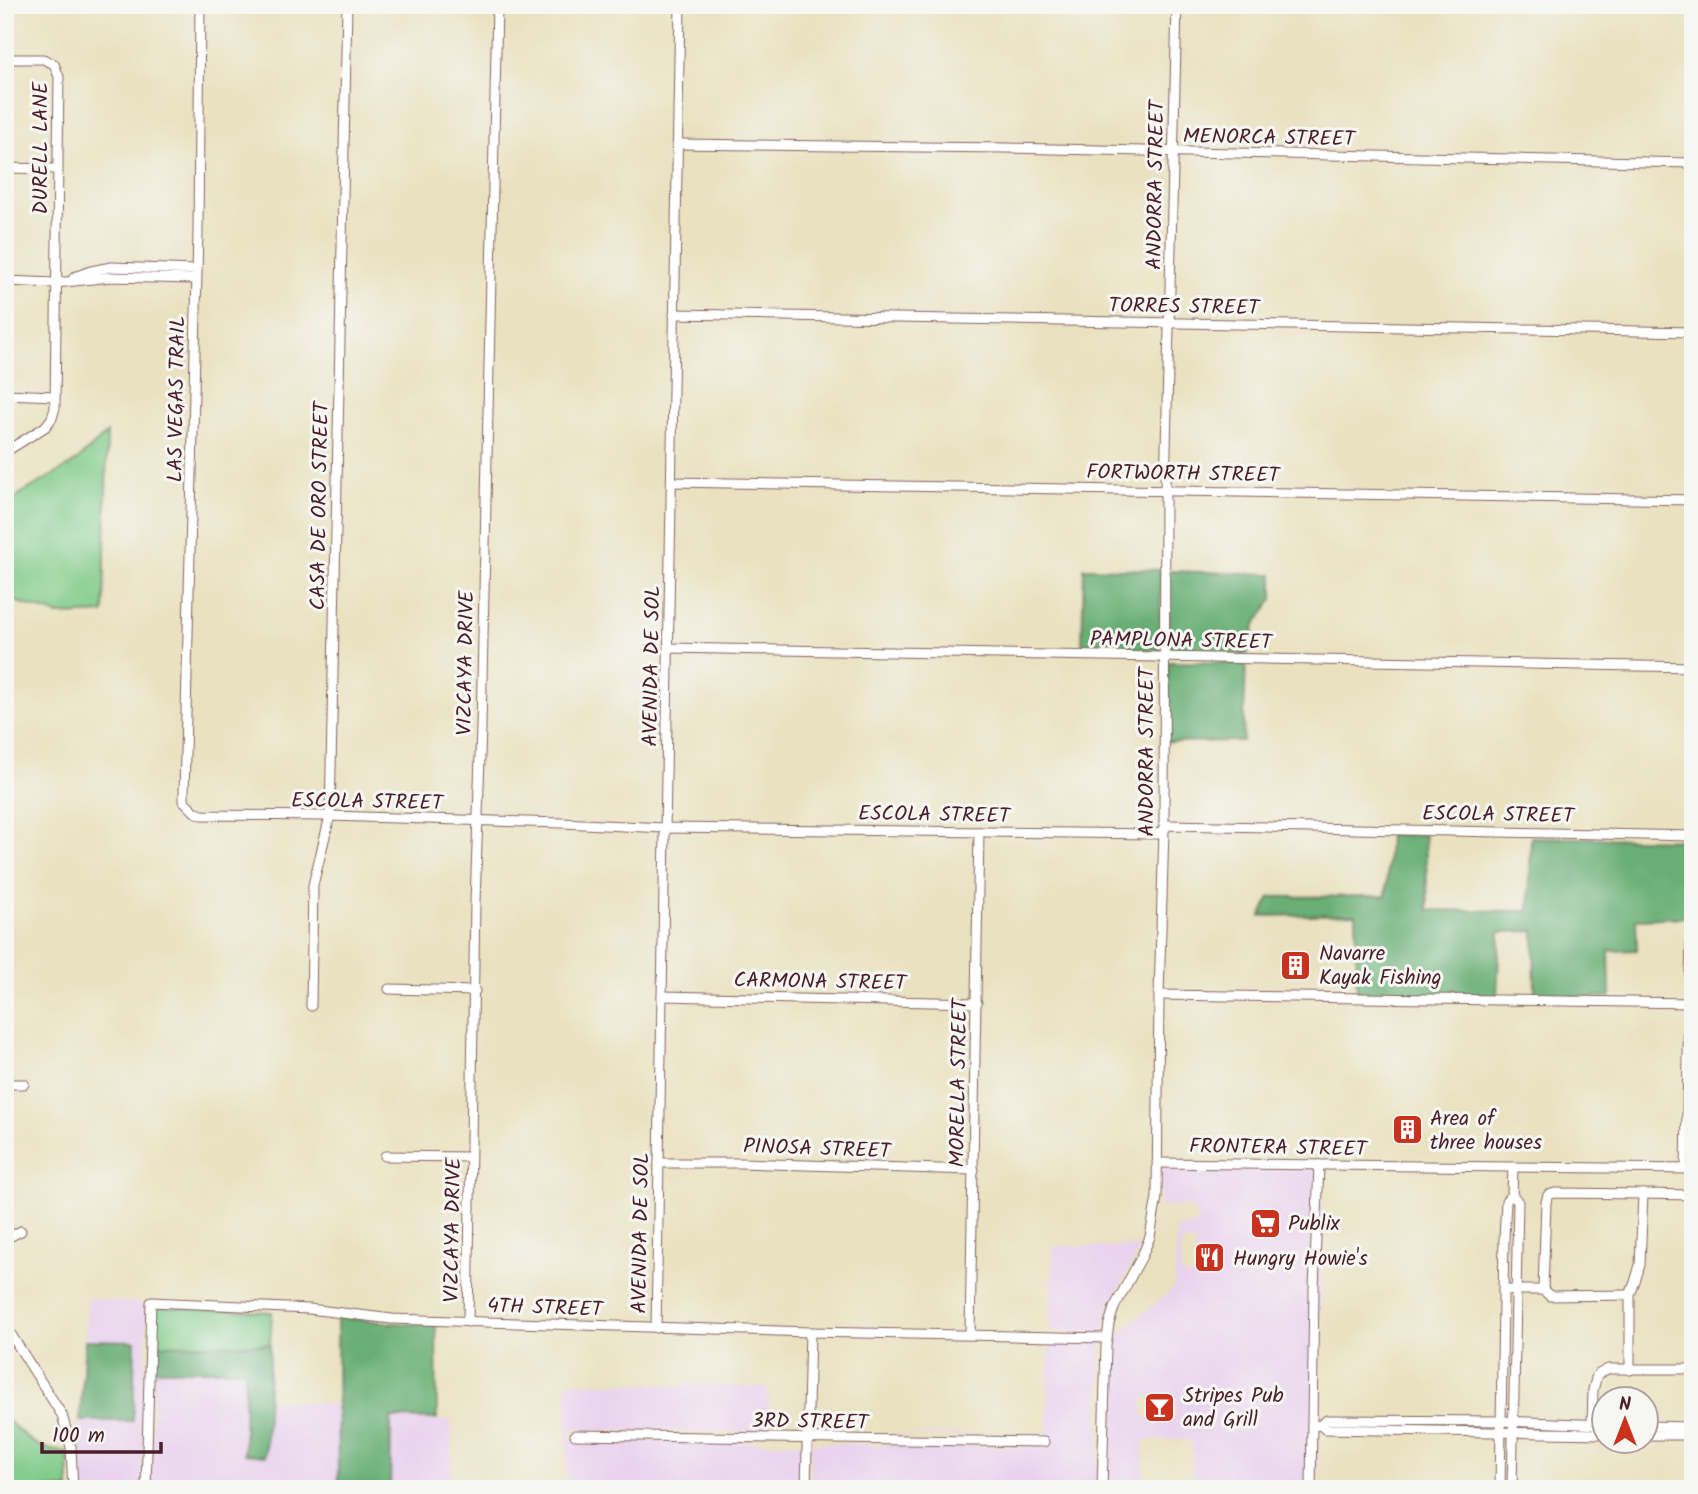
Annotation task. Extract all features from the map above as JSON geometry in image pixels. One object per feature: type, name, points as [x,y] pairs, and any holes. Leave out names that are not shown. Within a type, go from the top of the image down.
[{"type":"street","name":"LAS VEGAS TRAIL","points":[[184,794],[200,5]]},
{"type":"street","name":"CASA DE ORO STREET","points":[[311,1006],[313,885],[330,816],[347,5]]},
{"type":"street","name":"VIZCAYA DRIVE","points":[[468,1322],[497,5]]},
{"type":"street","name":"AVENIDA DE SOL","points":[[656,1328],[680,5]]},
{"type":"street","name":"ANDORRA STREET","points":[[1101,1489],[1107,1338],[1114,1308],[1150,1237],[1157,1197],[1164,830],[1165,490],[1177,5]]},
{"type":"street","name":"DURELL LANE","points":[[5,59],[51,61],[57,68],[59,77],[55,408],[45,427],[5,452]]},
{"type":"street","name":"MENORCA STREET","points":[[677,144],[1006,148],[1693,163]]},
{"type":"street","points":[[5,168],[58,169]]},
{"type":"street","points":[[5,281],[56,283],[103,268],[196,274]]},
{"type":"street","name":"TORRES STREET","points":[[674,314],[1693,332]]},
{"type":"street","points":[[5,394],[55,396]]},
{"type":"street","name":"FORTWORTH STREET","points":[[672,482],[1693,499]]},
{"type":"street","name":"PAMPLONA STREET","points":[[669,648],[1693,667]]},
{"type":"street","name":"ESCOLA STREET","points":[[184,794],[184,801],[202,815],[330,816],[665,828],[1158,834],[1173,825],[1693,836]]},
{"type":"street","name":"MORELLA STREET","points":[[970,1334],[979,832]]},
{"type":"street","points":[[1689,1169],[1693,883]]},
{"type":"street","points":[[389,989],[475,991]]},
{"type":"street","points":[[1159,995],[1691,1003]]},
{"type":"street","name":"CARMONA STREET","points":[[662,996],[977,1003]]},
{"type":"street","points":[[5,1084],[24,1084]]},
{"type":"street","points":[[385,1156],[470,1157]]},
{"type":"street","name":"PINOSA STREET","points":[[659,1163],[974,1170]]},
{"type":"street","name":"FRONTERA STREET","points":[[1157,1163],[1689,1169]]},
{"type":"street","points":[[1311,1489],[1316,1425],[1314,1289],[1319,1165]]},
{"type":"street","points":[[1513,1167],[1513,1194],[1518,1202],[1513,1489]]},
{"type":"street","points":[[1500,1489],[1506,1201],[1513,1194]]},
{"type":"street","points":[[1630,1370],[1630,1295],[1640,1265],[1643,1194]]},
{"type":"street","points":[[1543,1290],[1548,1195],[1693,1195]]},
{"type":"street","points":[[5,1239],[21,1231]]},
{"type":"street","points":[[1503,1290],[1543,1290],[1550,1296],[1630,1295]]},
{"type":"street","name":"4TH STREET","points":[[146,1489],[151,1302],[309,1309],[392,1319],[468,1322],[1107,1338]]},
{"type":"street","points":[[5,1325],[62,1415],[71,1447],[73,1489]]},
{"type":"street","points":[[806,1489],[810,1332]]},
{"type":"street","points":[[1594,1386],[1597,1375],[1608,1369],[1693,1369]]},
{"type":"street","points":[[1316,1425],[1327,1420],[1501,1418],[1514,1427],[1590,1433]]},
{"type":"street","points":[[1316,1425],[1325,1429],[1501,1432],[1514,1427],[1590,1424]]},
{"type":"street","points":[[1660,1426],[1693,1427]]},
{"type":"street","points":[[1660,1435],[1693,1433]]},
{"type":"street","name":"3RD STREET","points":[[575,1435],[1044,1442]]},
{"type":"shaded area","points":[[1161,1167],[1322,1169],[1318,1489],[1192,1489],[1192,1444],[1189,1440],[1147,1440],[1143,1444],[1144,1489],[1106,1489],[1111,1335],[1120,1333],[1174,1288],[1177,1227],[1195,1224],[1197,1219],[1191,1207],[1160,1206]],"holes":[[[1185,1241],[1192,1241],[1195,1245],[1195,1272],[1192,1276],[1184,1276],[1181,1271],[1181,1245]],[[1147,1396],[1173,1396],[1176,1400],[1176,1415],[1173,1419],[1147,1418],[1143,1414],[1143,1400]]]},
{"type":"shaded area","points":[[1053,1246],[1141,1247],[1110,1306],[1103,1333],[1050,1331]]},
{"type":"shaded area","points":[[87,1298],[147,1304],[142,1489],[77,1489],[76,1452],[80,1421],[133,1420],[135,1341],[85,1340]]},
{"type":"shaded area","points":[[1049,1341],[1102,1342],[1097,1489],[810,1489],[811,1443],[1048,1447],[1048,1438],[839,1434],[1047,1434]]},
{"type":"shaded area","points":[[245,1369],[244,1453],[265,1456],[266,1399],[338,1405],[338,1489],[150,1489],[154,1370]]},
{"type":"shaded area","points":[[567,1382],[768,1387],[769,1433],[571,1430],[571,1439],[803,1443],[802,1489],[567,1489]]},
{"type":"shaded area","points":[[391,1418],[452,1421],[451,1489],[390,1489]]},
{"type":"green space","points":[[107,433],[104,613],[59,615],[5,598],[5,508],[20,494],[74,463]]},
{"type":"green space","points":[[1084,568],[1161,570],[1160,650],[1082,647]]},
{"type":"green space","points":[[1169,571],[1273,574],[1273,599],[1255,625],[1247,654],[1168,653]]},
{"type":"green space","points":[[1168,662],[1246,663],[1243,741],[1168,742]]},
{"type":"green space","points":[[1389,834],[1425,835],[1428,910],[1529,911],[1531,837],[1690,840],[1687,917],[1636,919],[1637,950],[1609,951],[1610,997],[1535,996],[1534,931],[1500,932],[1497,996],[1357,994],[1356,914],[1261,916],[1270,897],[1386,896]]},
{"type":"green space","points":[[155,1307],[272,1312],[270,1344],[155,1345]]},
{"type":"green space","points":[[337,1317],[436,1325],[437,1419],[391,1418],[390,1489],[338,1489]]},
{"type":"green space","points":[[85,1340],[135,1341],[133,1421],[80,1421]]},
{"type":"green space","points":[[270,1344],[265,1456],[244,1454],[245,1370],[154,1370],[155,1345]]},
{"type":"green space","points":[[5,1418],[40,1446],[68,1452],[69,1489],[5,1489]]},
{"type":"place","name":"Navarre Kayak Fishing","points":[[1296,965]]},
{"type":"place","name":"Area of three houses","points":[[1407,1130]]},
{"type":"place","name":"Publix","points":[[1265,1223]]},
{"type":"place","name":"Hungry Howie's","points":[[1210,1258]]},
{"type":"place","name":"Stripes Pub and Grill","points":[[1160,1407]]}]
